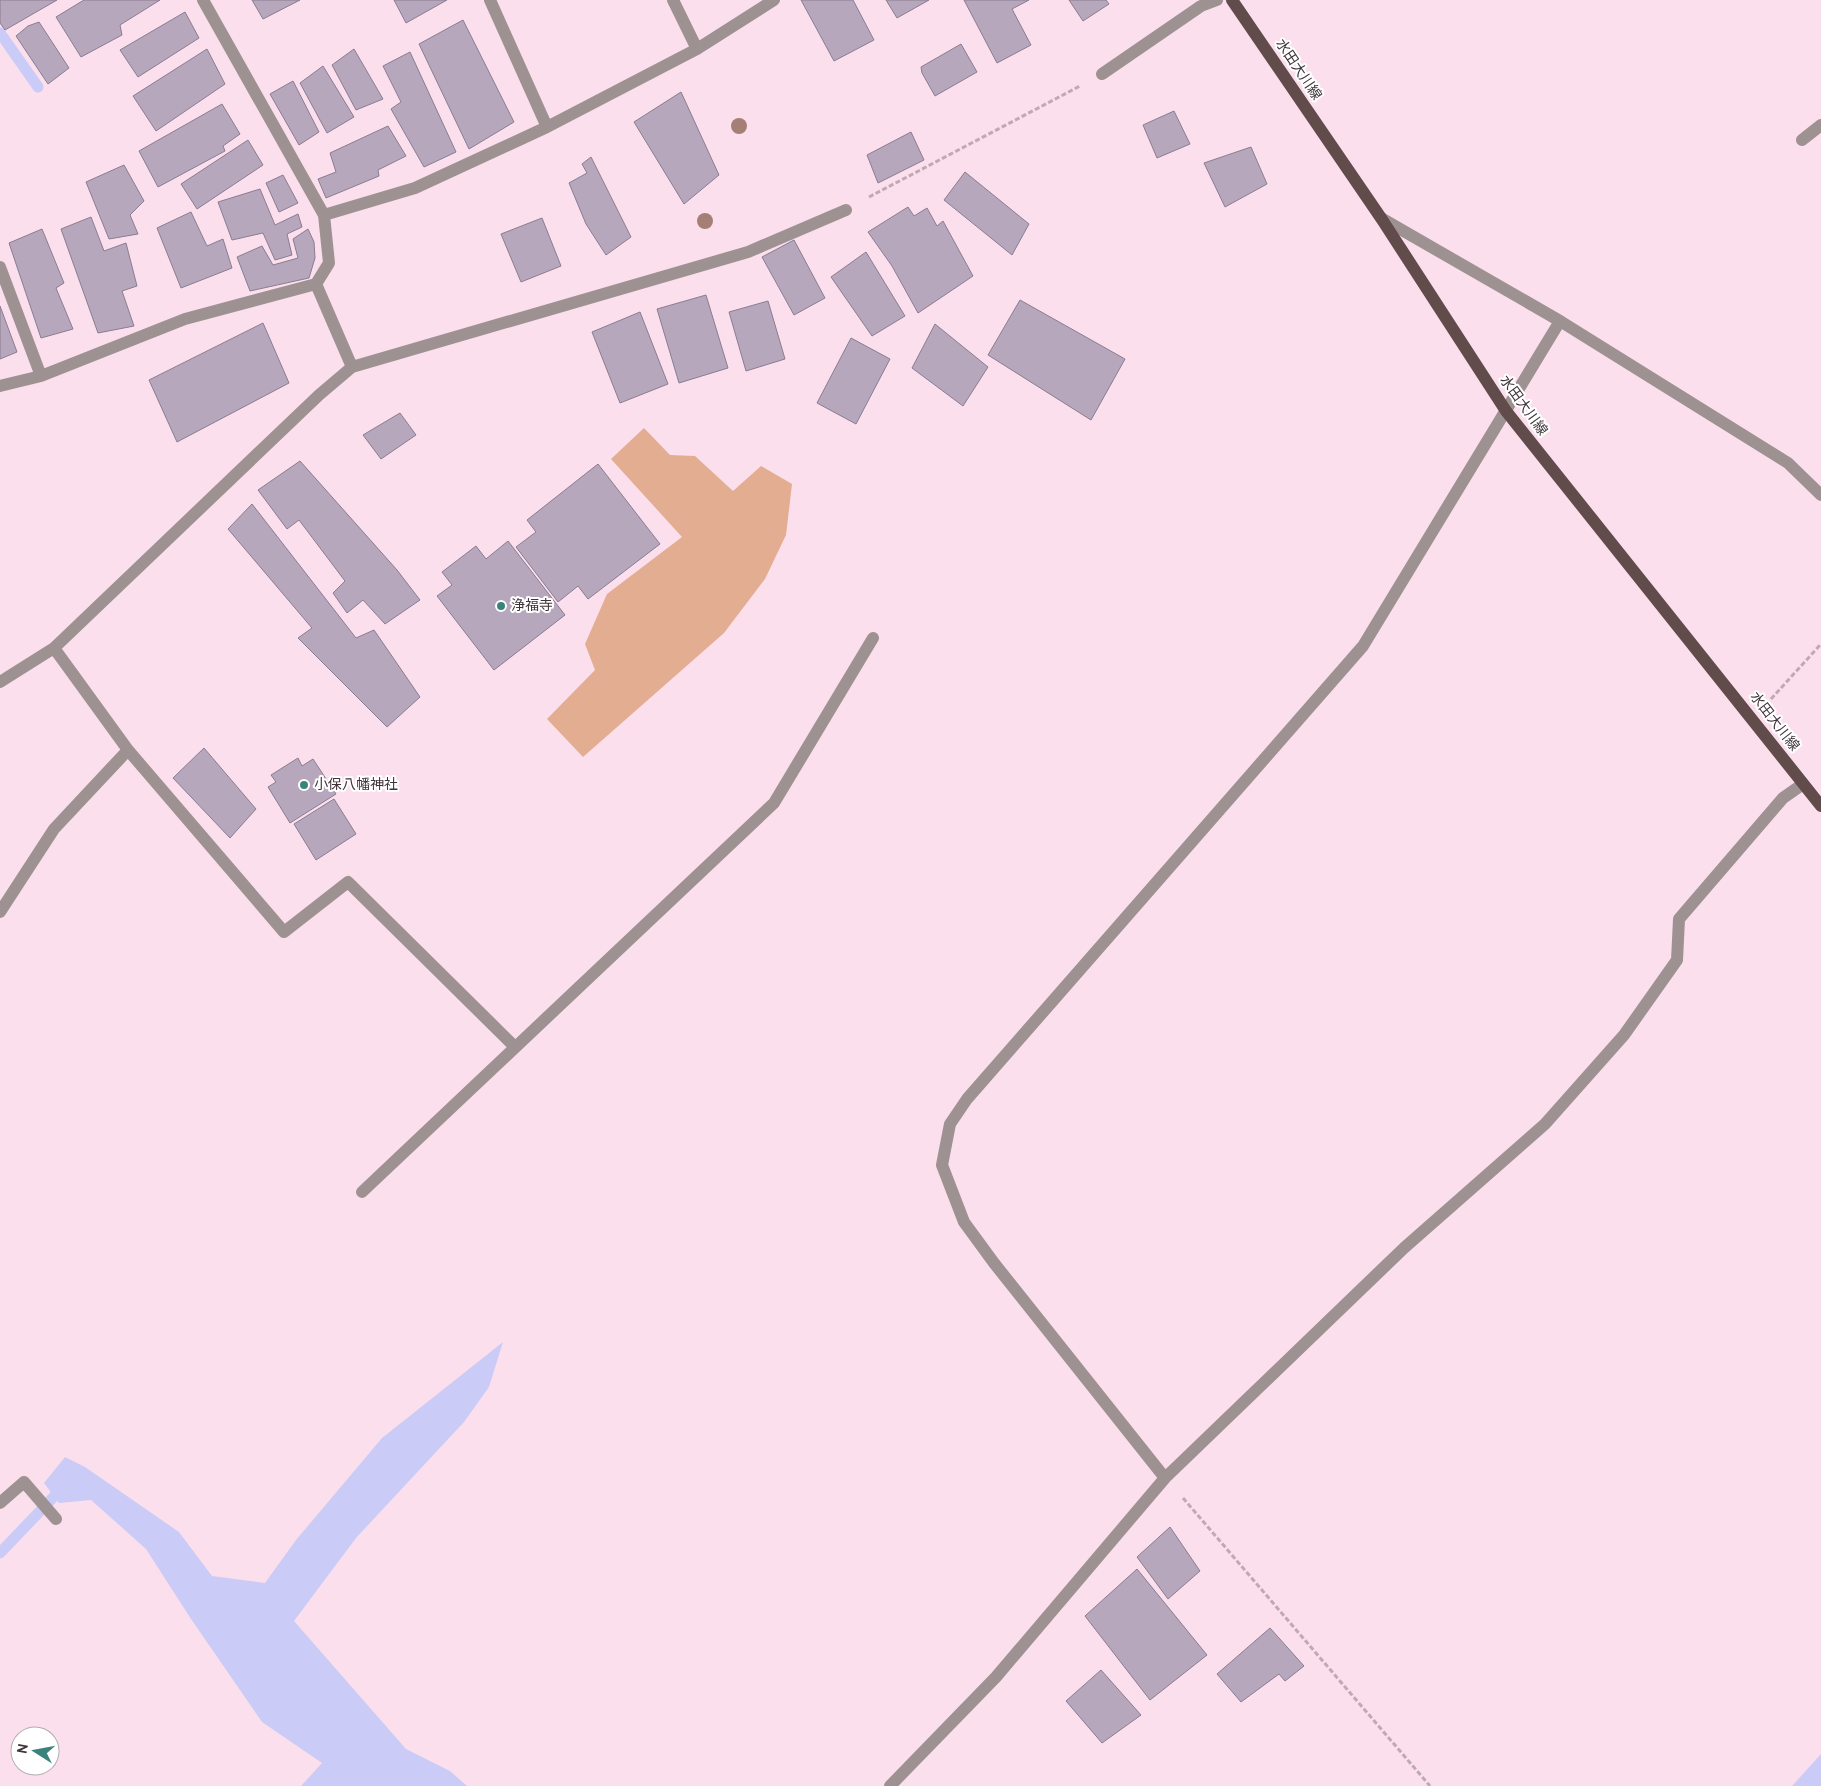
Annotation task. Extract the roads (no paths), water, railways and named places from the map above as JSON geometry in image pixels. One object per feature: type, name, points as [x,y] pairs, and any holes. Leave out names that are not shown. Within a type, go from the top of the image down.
[{"type":"main road","name":"水田大川線","points":[[1232,0],[1381,218],[1506,411],[1821,806]]},
{"type":"street","points":[[0,386],[41,376],[185,320],[316,284],[329,263],[324,215],[204,0]]},
{"type":"street","points":[[490,0],[547,127]]},
{"type":"street","points":[[673,0],[697,49]]},
{"type":"street","points":[[324,215],[415,188],[547,127],[697,49],[774,0]]},
{"type":"street","points":[[1102,74],[1201,6],[1217,0]]},
{"type":"street","points":[[1802,140],[1821,125]]},
{"type":"street","points":[[0,682],[54,648],[319,395],[352,367],[748,252],[846,210]]},
{"type":"street","points":[[1381,218],[1560,322],[1788,463],[1821,495]]},
{"type":"street","points":[[0,267],[41,376]]},
{"type":"street","points":[[316,284],[352,367]]},
{"type":"street","points":[[1165,1478],[994,1263],[964,1222],[942,1165],[950,1124],[967,1099],[1363,646],[1560,322]]},
{"type":"street","points":[[362,1192],[774,803],[873,638]]},
{"type":"street","points":[[54,648],[128,750],[284,932],[348,882],[515,1047]]},
{"type":"street","points":[[0,912],[54,829],[128,750]]},
{"type":"street","points":[[890,1786],[996,1677],[1165,1478],[1404,1248],[1545,1124],[1624,1035],[1677,960],[1679,919],[1783,798],[1804,784]]},
{"type":"street","points":[[0,1503],[24,1482],[54,1516]]},
{"type":"water","points":[[503,1342],[489,1387],[464,1422],[356,1538],[294,1621],[406,1749],[450,1771],[467,1786],[301,1786],[322,1763],[262,1722],[191,1619],[146,1549],[91,1500],[59,1503],[44,1483],[65,1457],[85,1467],[179,1532],[212,1576],[265,1583],[296,1540],[382,1438]]},
{"type":"water","points":[[1821,1754],[1821,1786],[1792,1786]]},
{"type":"waterway","points":[[0,33],[38,87]]},
{"type":"waterway","points":[[0,1553],[64,1486]]},
{"type":"place","name":"浄福寺","points":[[501,606]]},
{"type":"place","name":"小保八幡神社","points":[[304,785]]}]
